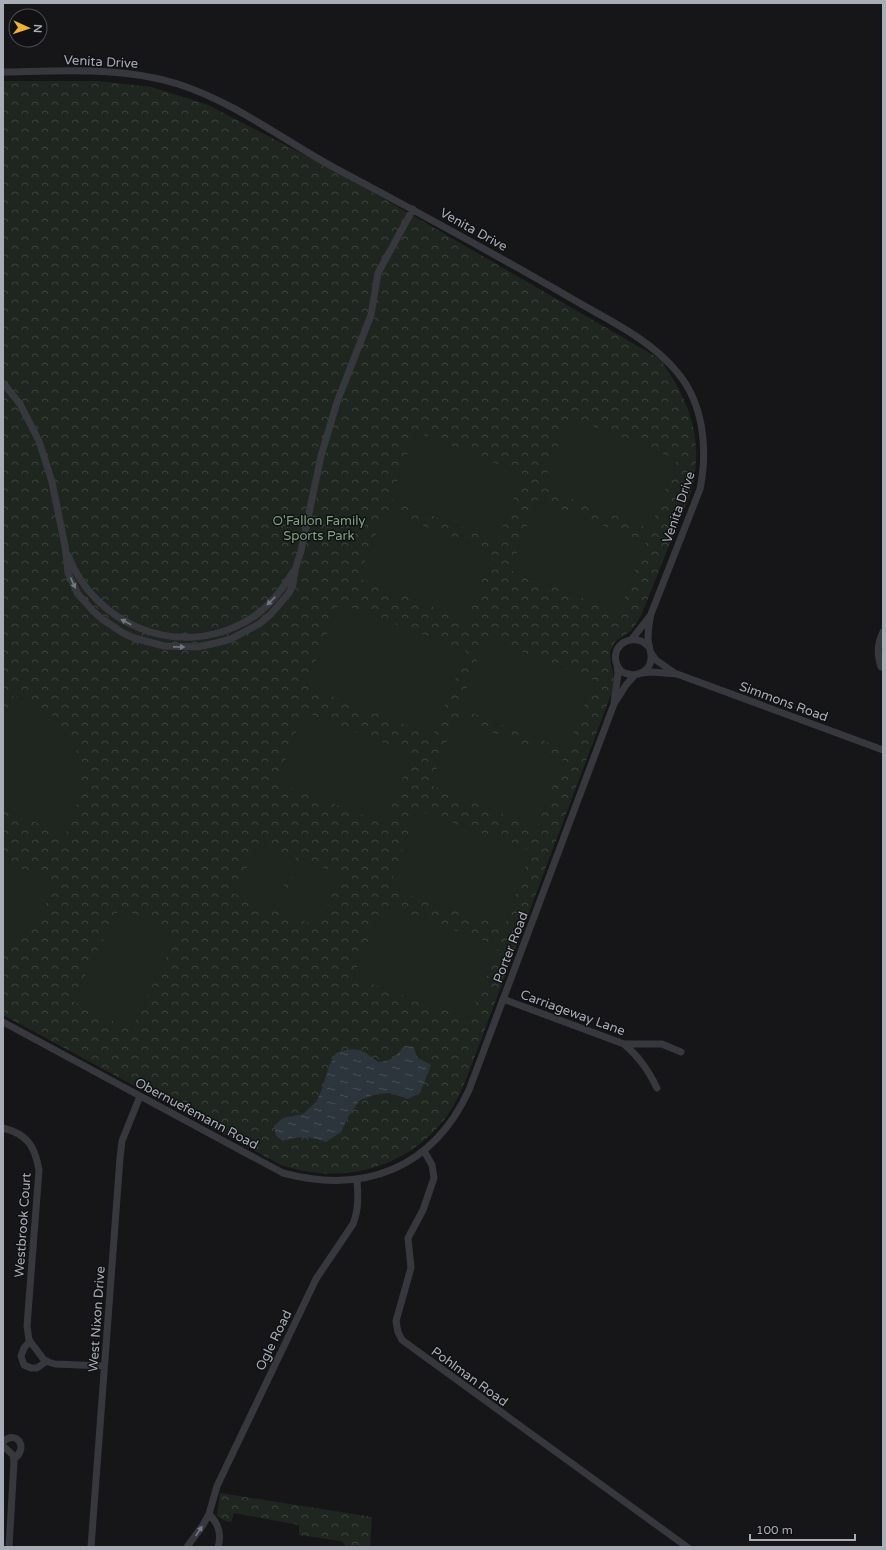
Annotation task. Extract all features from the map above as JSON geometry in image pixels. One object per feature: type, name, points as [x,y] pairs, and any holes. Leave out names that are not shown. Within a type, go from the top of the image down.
[{"type":"street","name":"Venita Drive","points":[[3,72],[70,70],[118,72],[146,76],[177,84],[210,96],[331,165],[522,270],[641,340],[661,355],[678,373],[688,389],[696,407],[702,429],[704,470],[700,489],[651,614],[648,636],[649,649]]},
{"type":"street","points":[[65,546],[73,567],[83,583],[93,597],[106,609],[122,621],[137,628],[167,636],[184,637],[209,635],[231,629],[258,614],[273,600],[294,570],[301,551],[315,481],[330,424],[371,315],[378,272],[413,209]]},
{"type":"street","points":[[3,383],[20,404],[39,441],[52,482],[65,546],[68,573],[78,594],[102,619],[123,633],[134,638],[164,646],[197,647],[216,644],[247,632],[270,615],[289,593],[293,584],[294,570]]},
{"type":"street","name":"Venita Drive","points":[[632,639],[651,614]]},
{"type":"street","points":[[883,632],[878,642],[878,656],[881,667],[883,667]]},
{"type":"street","points":[[632,639],[639,640],[649,649],[650,664],[638,674],[625,673],[620,670],[616,658],[619,647],[623,642],[632,639]]},
{"type":"street","name":"Simmons Road","points":[[649,649],[656,660],[676,674]]},
{"type":"street","name":"Porter Road","points":[[614,704],[618,674],[617,664]]},
{"type":"street","name":"Simmons Road","points":[[638,674],[658,672],[676,674],[883,750]]},
{"type":"street","name":"Porter Road","points":[[390,1170],[406,1164],[424,1151],[446,1128],[462,1105],[614,704],[626,685],[638,674]]},
{"type":"street","name":"Carriageway Lane","points":[[503,999],[624,1044],[662,1044],[681,1052]]},
{"type":"street","name":"Obernuefemann Road","points":[[3,1022],[283,1173],[305,1179],[330,1180],[357,1179],[377,1175],[390,1170]]},
{"type":"street","points":[[624,1044],[638,1056],[658,1088]]},
{"type":"street","name":"West Nixon Drive","points":[[91,1547],[120,1158],[124,1136],[140,1096]]},
{"type":"street","name":"Westbrook Court","points":[[3,1128],[13,1130],[23,1136],[31,1144],[37,1157],[39,1170],[27,1326],[30,1342]]},
{"type":"street","name":"Pohlman Road","points":[[424,1151],[432,1165],[434,1178],[423,1210],[408,1238],[410,1268],[396,1321],[398,1332],[402,1340],[687,1547]]},
{"type":"street","name":"Ogle Road","points":[[187,1547],[209,1514],[217,1486],[316,1279],[353,1224],[358,1205],[357,1179]]},
{"type":"street","points":[[46,1361],[37,1368],[30,1368],[24,1365],[21,1356],[24,1348],[30,1342],[46,1361],[55,1364],[104,1366]]},
{"type":"street","points":[[3,1442],[14,1437],[18,1439],[21,1445],[20,1452],[14,1459]]},
{"type":"street","points":[[3,1446],[9,1451],[14,1459],[14,1488],[9,1547]]},
{"type":"street","points":[[209,1514],[218,1526],[220,1539],[218,1547]]},
{"type":"green space","name":"O'Fallon Family Sports Park","points":[[3,81],[98,81],[151,87],[206,104],[338,172],[660,359],[679,389],[686,404],[695,436],[696,452],[692,488],[641,616],[632,630],[615,642],[610,652],[614,676],[612,692],[465,1083],[448,1115],[428,1137],[410,1151],[370,1169],[348,1173],[326,1173],[303,1171],[281,1165],[3,1015]]},
{"type":"green space","points":[[569,417],[677,459],[650,529],[542,487]]},
{"type":"green space","points":[[416,432],[523,474],[497,541],[390,499]]},
{"type":"green space","points":[[537,500],[646,542],[619,612],[510,570]]},
{"type":"green space","points":[[385,511],[492,552],[467,620],[359,578]]},
{"type":"green space","points":[[339,603],[466,651],[433,735],[306,686]]},
{"type":"green space","points":[[486,638],[594,680],[567,750],[459,708]]},
{"type":"green space","points":[[14,695],[52,715],[76,747],[82,790],[65,836],[3,807],[3,718]]},
{"type":"green space","points":[[304,712],[412,754],[385,824],[277,782]]},
{"type":"green space","points":[[456,718],[563,760],[537,827],[430,785]]},
{"type":"green space","points":[[417,810],[531,851],[504,927],[389,888]]},
{"type":"green space","points":[[258,843],[296,858],[273,910],[235,894]]},
{"type":"green space","points":[[300,858],[340,874],[319,927],[279,911]]},
{"type":"green space","points":[[3,860],[56,885],[34,925],[3,945]]},
{"type":"green space","points":[[383,905],[499,946],[469,1019],[353,977]]},
{"type":"green space","points":[[120,907],[176,936],[131,1030],[72,1001]]},
{"type":"green space","points":[[220,1493],[372,1517],[370,1547],[345,1547],[341,1541],[299,1535],[299,1525],[234,1513],[231,1522],[225,1521],[217,1516]]},
{"type":"water","points":[[405,1046],[414,1047],[417,1058],[431,1065],[420,1093],[408,1099],[390,1093],[377,1094],[360,1100],[348,1117],[341,1132],[326,1142],[304,1137],[283,1141],[276,1136],[274,1126],[283,1118],[303,1114],[316,1102],[322,1089],[329,1066],[336,1053],[354,1049],[368,1054],[378,1062],[390,1059]]}]
